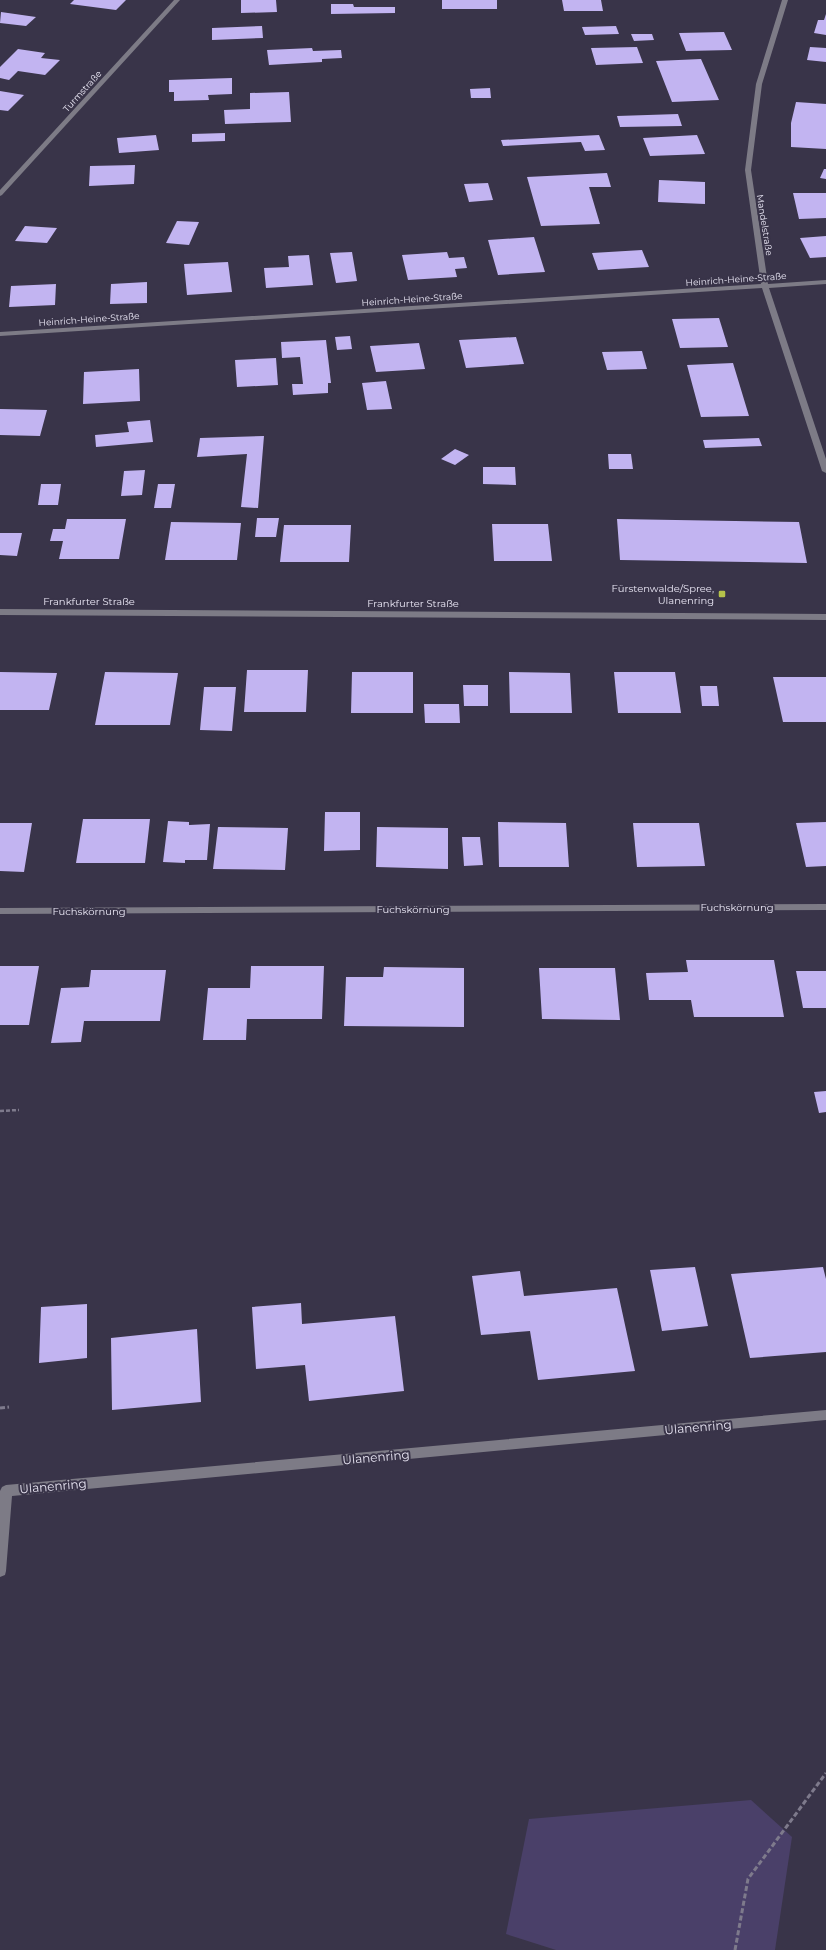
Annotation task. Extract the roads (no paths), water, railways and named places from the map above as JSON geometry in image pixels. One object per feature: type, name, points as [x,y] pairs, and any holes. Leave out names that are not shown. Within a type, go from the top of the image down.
[{"type":"street","name":"Turmstraße","points":[[0,194],[177,0]]},
{"type":"street","name":"Mandelstraße","points":[[785,0],[759,84],[748,170],[766,286],[826,471]]},
{"type":"street","name":"Heinrich-Heine-Straße","points":[[0,334],[826,282]]},
{"type":"street","name":"Frankfurter Straße","points":[[0,612],[826,617]]},
{"type":"street","name":"Fuchskörnung","points":[[0,911],[826,907]]},
{"type":"street","name":"Ulanenring","points":[[0,1571],[6,1491],[826,1415]]},
{"type":"place","name":"Fürstenwalde/Spree, Ulanenring","points":[[722,594]]}]
